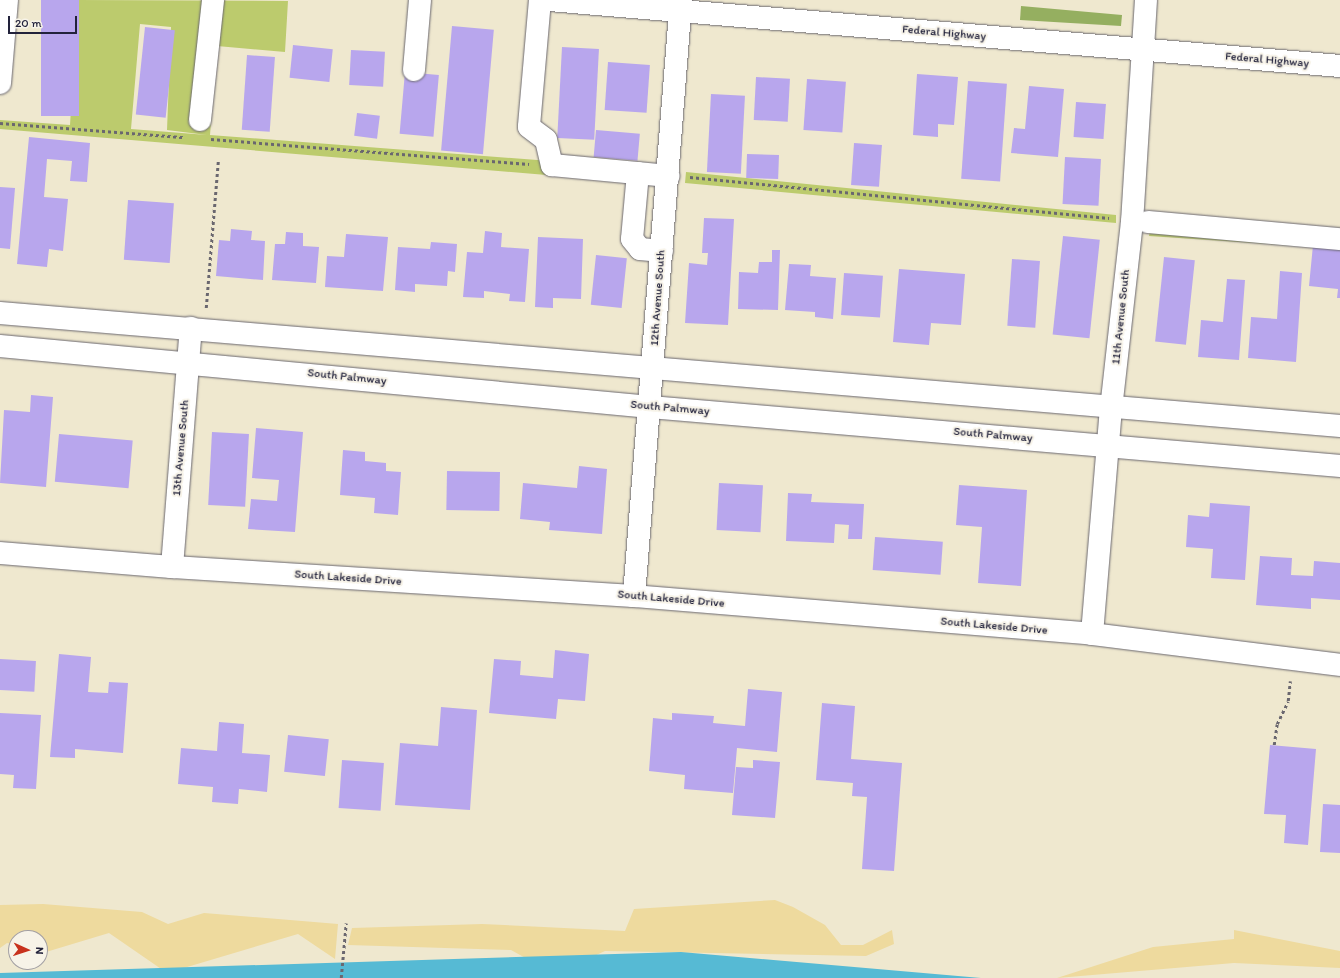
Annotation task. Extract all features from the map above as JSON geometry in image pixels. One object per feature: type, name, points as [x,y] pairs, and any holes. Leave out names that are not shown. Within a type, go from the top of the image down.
[{"type":"street","points":[[0,83],[7,0]]},
{"type":"street","points":[[198,132],[213,0]]},
{"type":"street","points":[[414,70],[420,0]]},
{"type":"street","points":[[540,0],[529,127],[546,140],[552,165],[677,177]]},
{"type":"street","name":"Federal Highway","points":[[549,0],[681,6],[1142,50],[1340,66]]},
{"type":"street","name":"11th Avenue South","points":[[1092,634],[1111,409],[1132,222],[1146,0]]},
{"type":"street","name":"12th Avenue South","points":[[634,596],[662,251],[677,177],[681,6]]},
{"type":"street","points":[[638,173],[632,239],[640,248],[662,251]]},
{"type":"street","points":[[1148,222],[1340,239]]},
{"type":"street","points":[[0,313],[1111,409],[1340,426]]},
{"type":"street","name":"13th Avenue South","points":[[172,568],[188,362],[198,329]]},
{"type":"street","name":"South Palmway","points":[[0,346],[188,362],[650,407],[1340,466]]},
{"type":"street","name":"South Lakeside Drive","points":[[0,553],[172,568],[634,596],[1092,634],[1290,660],[1340,665]]},
{"type":"path","points":[[0,123],[198,132],[552,165]]},
{"type":"path","points":[[198,329],[218,161]]},
{"type":"path","points":[[677,177],[1116,218]]},
{"type":"path","points":[[1274,745],[1277,724],[1290,691],[1290,660]]},
{"type":"path","points":[[341,978],[346,923]]},
{"type":"green space","points":[[78,0],[288,1],[285,52],[217,46],[210,135],[654,169],[653,184],[0,129],[0,120],[70,125]],"holes":[[[140,24],[171,27],[167,130],[207,135],[131,129]]]},
{"type":"green space","points":[[1021,6],[1122,15],[1121,26],[1020,20]]},
{"type":"green space","points":[[686,172],[1116,215],[1116,223],[685,183]]},
{"type":"green space","points":[[1150,230],[1340,249],[1149,236]]},
{"type":"sand","points":[[775,900],[793,907],[825,925],[841,945],[863,945],[892,930],[894,944],[866,956],[605,951],[581,962],[549,971],[511,950],[348,945],[352,928],[482,924],[625,931],[634,909]]},
{"type":"sand","points":[[43,904],[142,912],[168,924],[204,913],[338,924],[335,959],[298,934],[167,973],[109,933],[48,951],[48,930],[8,930],[8,943],[0,948],[0,905]]},
{"type":"sand","points":[[1234,930],[1340,951],[1340,968],[1234,963],[1057,978],[1153,947],[1234,939]]},
{"type":"water","points":[[681,952],[981,978],[0,978],[0,973]]},
{"type":"building","points":[[41,0],[79,0],[79,116],[41,116]]},
{"type":"building","points":[[452,26],[494,30],[483,154],[441,151]]},
{"type":"building","points":[[145,27],[175,30],[166,118],[136,115]]},
{"type":"building","points":[[293,45],[333,49],[329,82],[290,78]]},
{"type":"building","points":[[562,47],[599,49],[594,140],[557,138]]},
{"type":"building","points":[[351,50],[385,52],[383,87],[349,85]]},
{"type":"building","points":[[247,55],[275,57],[270,132],[242,130]]},
{"type":"building","points":[[608,62],[650,65],[647,113],[605,110]]},
{"type":"building","points":[[405,72],[439,75],[433,137],[400,134]]},
{"type":"building","points":[[917,74],[958,77],[954,125],[938,124],[938,137],[913,135]]},
{"type":"building","points":[[756,77],[790,79],[788,122],[754,120]]},
{"type":"building","points":[[807,79],[846,82],[842,133],[803,130]]},
{"type":"building","points":[[968,81],[1007,84],[1000,181],[961,179]]},
{"type":"building","points":[[1029,86],[1064,89],[1058,157],[1011,153],[1014,128],[1025,129]]},
{"type":"building","points":[[711,94],[745,96],[741,174],[707,172]]},
{"type":"building","points":[[1076,102],[1106,104],[1103,139],[1074,137]]},
{"type":"building","points":[[357,113],[380,116],[377,139],[354,136]]},
{"type":"building","points":[[596,130],[640,134],[637,161],[594,157]]},
{"type":"building","points":[[29,137],[90,143],[87,182],[70,181],[72,161],[47,159],[44,197],[68,199],[63,251],[49,249],[47,267],[17,264]]},
{"type":"building","points":[[854,143],[882,145],[879,187],[851,185]]},
{"type":"building","points":[[747,154],[779,155],[778,179],[746,178]]},
{"type":"building","points":[[1065,157],[1101,159],[1098,206],[1063,204]]},
{"type":"building","points":[[0,187],[15,188],[10,249],[0,248]]},
{"type":"building","points":[[128,200],[174,203],[170,263],[124,260]]},
{"type":"building","points":[[704,218],[734,219],[728,325],[685,323],[689,263],[707,265],[708,253],[702,253]]},
{"type":"building","points":[[231,229],[252,231],[251,240],[265,241],[263,280],[216,276],[219,240],[230,241]]},
{"type":"building","points":[[485,231],[502,233],[501,247],[529,249],[525,302],[509,301],[510,294],[484,291],[484,298],[463,297],[467,252],[483,253]]},
{"type":"building","points":[[286,232],[303,233],[303,246],[319,247],[316,283],[272,280],[275,244],[285,244]]},
{"type":"building","points":[[346,234],[388,237],[383,291],[325,287],[327,256],[344,257]]},
{"type":"building","points":[[1063,236],[1100,240],[1089,338],[1053,334]]},
{"type":"building","points":[[538,237],[583,239],[581,299],[553,298],[553,308],[535,307]]},
{"type":"building","points":[[431,242],[457,244],[455,272],[448,271],[447,286],[415,284],[415,292],[395,290],[398,247],[430,249]]},
{"type":"building","points":[[1313,245],[1340,247],[1340,298],[1337,298],[1338,289],[1309,286]]},
{"type":"building","points":[[772,250],[780,250],[778,310],[738,309],[739,272],[758,273],[759,262],[772,262]]},
{"type":"building","points":[[596,255],[627,258],[622,308],[591,305]]},
{"type":"building","points":[[1164,257],[1195,260],[1186,345],[1155,342]]},
{"type":"building","points":[[1012,259],[1040,261],[1035,328],[1007,326]]},
{"type":"building","points":[[789,264],[811,265],[810,276],[836,278],[833,319],[815,317],[815,312],[785,310]]},
{"type":"building","points":[[899,269],[965,274],[961,325],[931,323],[929,345],[893,342]]},
{"type":"building","points":[[1280,271],[1302,273],[1296,362],[1248,358],[1251,317],[1277,319]]},
{"type":"building","points":[[844,273],[883,276],[880,318],[841,315]]},
{"type":"building","points":[[1227,279],[1245,280],[1239,360],[1198,357],[1201,320],[1223,322]]},
{"type":"building","points":[[31,395],[53,397],[46,487],[0,483],[4,410],[30,412]]},
{"type":"building","points":[[256,428],[303,432],[295,532],[248,529],[251,499],[277,501],[279,480],[252,478]]},
{"type":"building","points":[[212,432],[249,434],[245,507],[208,505]]},
{"type":"building","points":[[59,434],[133,440],[129,488],[55,482]]},
{"type":"building","points":[[343,450],[365,452],[365,461],[386,463],[386,471],[401,472],[398,515],[374,513],[375,498],[340,495]]},
{"type":"building","points":[[579,466],[607,469],[602,534],[549,530],[550,522],[520,519],[523,483],[577,488]]},
{"type":"building","points":[[447,471],[500,472],[499,511],[446,510]]},
{"type":"building","points":[[719,483],[763,485],[760,532],[717,530]]},
{"type":"building","points":[[959,485],[1027,490],[1021,586],[978,583],[982,527],[956,525]]},
{"type":"building","points":[[788,493],[812,494],[811,502],[864,504],[862,539],[848,539],[849,525],[835,524],[834,543],[786,541]]},
{"type":"building","points":[[1210,503],[1250,506],[1245,580],[1211,578],[1213,549],[1186,547],[1188,515],[1209,517]]},
{"type":"building","points":[[875,537],[943,542],[941,575],[873,570]]},
{"type":"building","points":[[1260,556],[1292,558],[1291,575],[1313,576],[1314,561],[1340,563],[1340,600],[1311,598],[1311,609],[1256,605]]},
{"type":"building","points":[[555,650],[589,654],[585,701],[558,699],[556,719],[489,713],[494,659],[521,661],[520,675],[553,678]]},
{"type":"building","points":[[59,654],[91,657],[88,692],[108,693],[109,682],[128,683],[123,753],[75,749],[75,758],[50,757]]},
{"type":"building","points":[[0,659],[36,661],[34,692],[0,690]]},
{"type":"building","points":[[748,689],[782,692],[777,752],[737,748],[733,793],[684,789],[685,775],[649,771],[653,718],[672,720],[672,713],[714,716],[713,723],[745,726]]},
{"type":"building","points":[[822,703],[855,706],[851,759],[902,763],[894,871],[862,869],[867,797],[852,796],[853,783],[816,780]]},
{"type":"building","points":[[441,707],[477,710],[470,810],[395,805],[400,743],[438,746]]},
{"type":"building","points":[[0,713],[41,715],[36,789],[13,788],[14,775],[0,774]]},
{"type":"building","points":[[219,722],[244,724],[242,753],[270,755],[267,792],[239,789],[238,804],[212,802],[213,787],[178,784],[181,748],[217,751]]},
{"type":"building","points":[[288,735],[329,739],[325,776],[284,772]]},
{"type":"building","points":[[1270,745],[1316,749],[1308,845],[1284,843],[1286,815],[1264,814]]},
{"type":"building","points":[[342,760],[384,763],[381,811],[339,808]]},
{"type":"building","points":[[753,760],[780,762],[775,818],[732,815],[736,767],[753,768]]},
{"type":"building","points":[[1323,804],[1340,805],[1340,853],[1320,852]]}]
